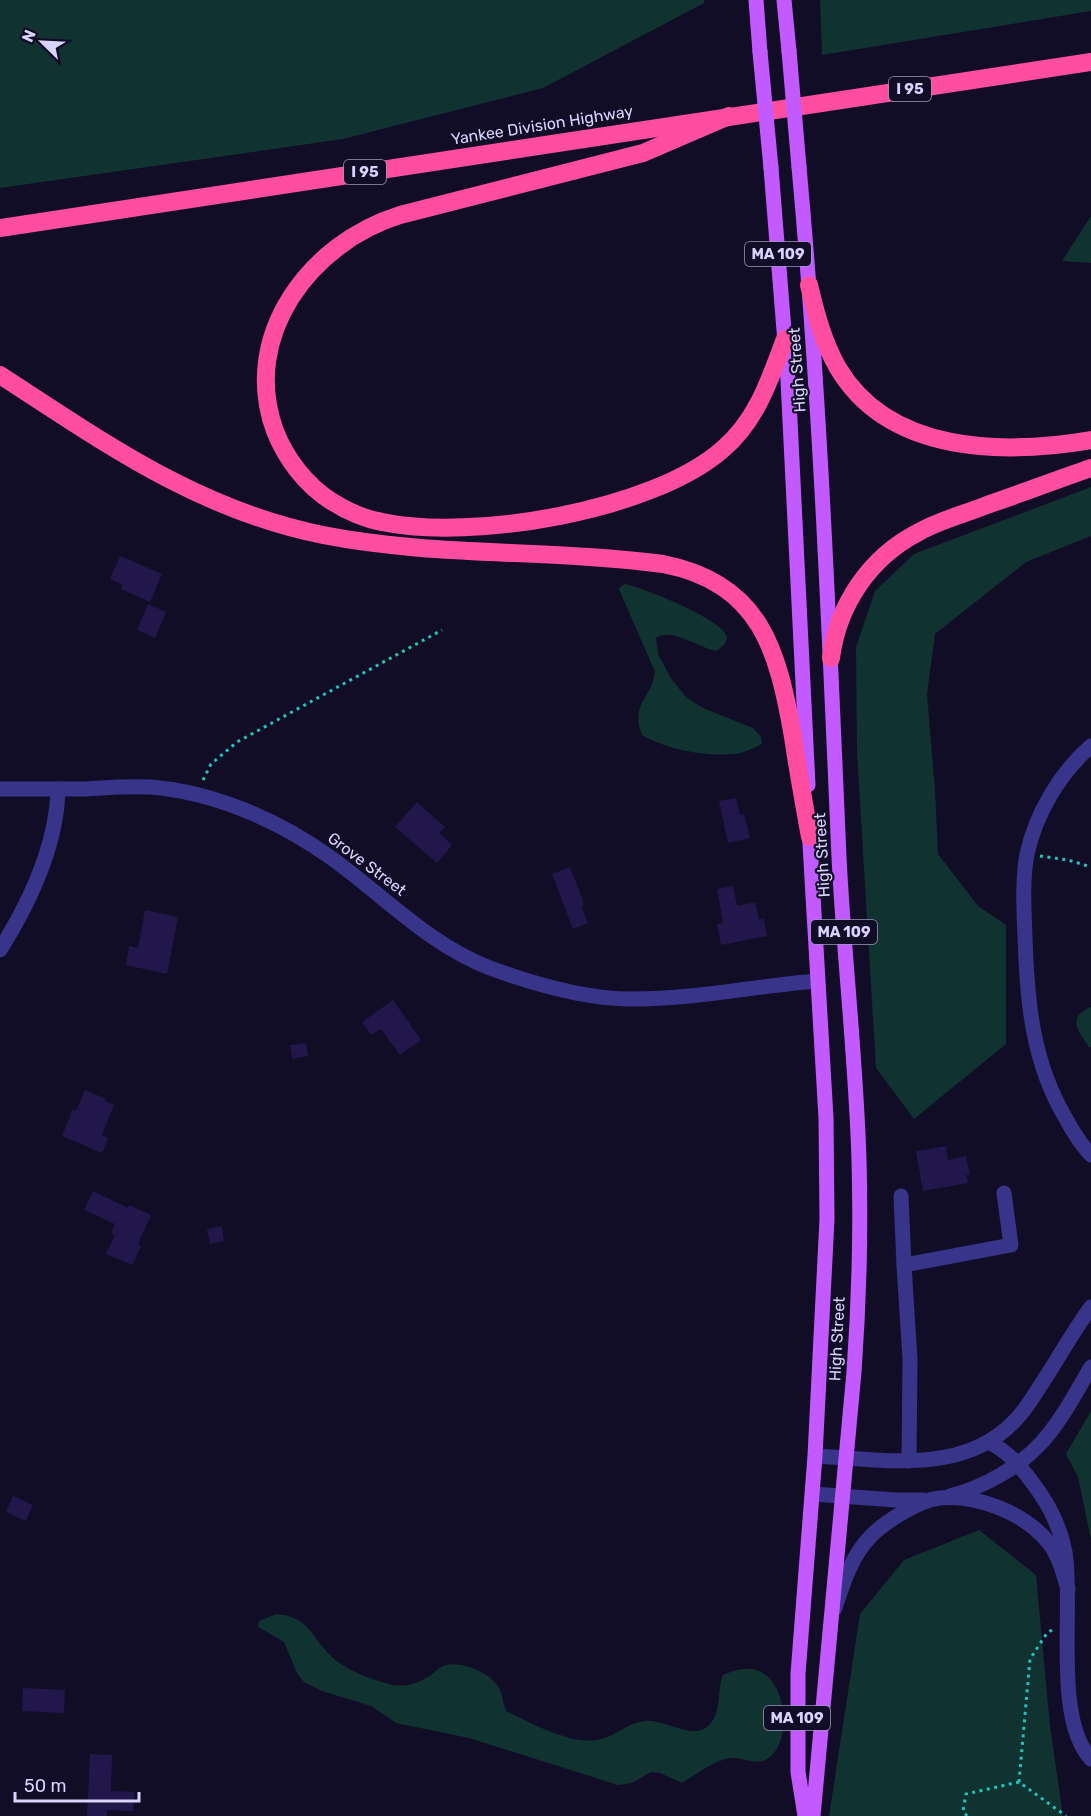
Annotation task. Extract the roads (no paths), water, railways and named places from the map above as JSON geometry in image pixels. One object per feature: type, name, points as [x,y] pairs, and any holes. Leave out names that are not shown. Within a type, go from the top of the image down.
[{"type":"highway","name":"Yankee Division Highway","points":[[0,228],[1091,62]]},
{"type":"highway","points":[[729,116],[643,153],[400,215],[347,239],[303,280],[279,320],[271,343],[267,366],[267,395],[271,417],[282,446],[308,483],[328,500],[360,516],[383,523],[427,527],[491,525],[537,520],[585,510],[640,494],[669,483],[708,462],[726,447],[752,416],[764,396],[785,339]]},
{"type":"highway","points":[[808,285],[825,344],[838,368],[861,398],[902,428],[942,440],[1003,447],[1056,445],[1091,440]]},
{"type":"highway","points":[[0,375],[169,481],[232,508],[286,526],[324,535],[385,544],[649,562],[676,566],[713,582],[746,607],[763,630],[769,643],[785,693],[810,837]]},
{"type":"highway","points":[[831,658],[833,644],[851,596],[876,562],[897,544],[935,525],[1091,468]]},
{"type":"main road","name":"High Street","points":[[756,0],[793,452],[827,1162],[826,1256],[813,1494],[798,1674],[798,1772],[806,1816]]},
{"type":"main road","name":"High Street","points":[[784,0],[816,365],[841,891],[860,1191],[857,1328],[844,1496],[813,1816]]},
{"type":"street","points":[[1091,746],[1052,793],[1036,824],[1027,855],[1023,901],[1026,982],[1035,1043],[1044,1076],[1055,1100],[1074,1133],[1091,1155]]},
{"type":"street","name":"Grove Street","points":[[0,789],[150,787],[199,795],[268,820],[294,834],[332,858],[454,950],[502,972],[565,989],[626,999],[690,995],[817,981]]},
{"type":"street","points":[[0,950],[20,915],[41,867],[54,830],[58,789]]},
{"type":"street","points":[[904,1265],[1011,1245],[1004,1193]]},
{"type":"street","points":[[901,1196],[910,1359],[909,1461]]},
{"type":"street","points":[[815,1456],[909,1461],[951,1457],[988,1443],[1022,1412],[1091,1306]]},
{"type":"street","points":[[813,1494],[910,1501],[953,1496],[981,1485],[1018,1464],[1042,1442],[1062,1416],[1091,1367]]},
{"type":"street","points":[[988,1443],[1005,1451],[1018,1464],[1045,1499],[1058,1524],[1065,1552],[1068,1589],[1067,1684],[1075,1724],[1084,1751],[1091,1758]]},
{"type":"street","points":[[831,1627],[845,1579],[863,1545],[897,1516],[938,1498],[990,1505],[1022,1519],[1049,1544],[1061,1567],[1068,1589]]}]
